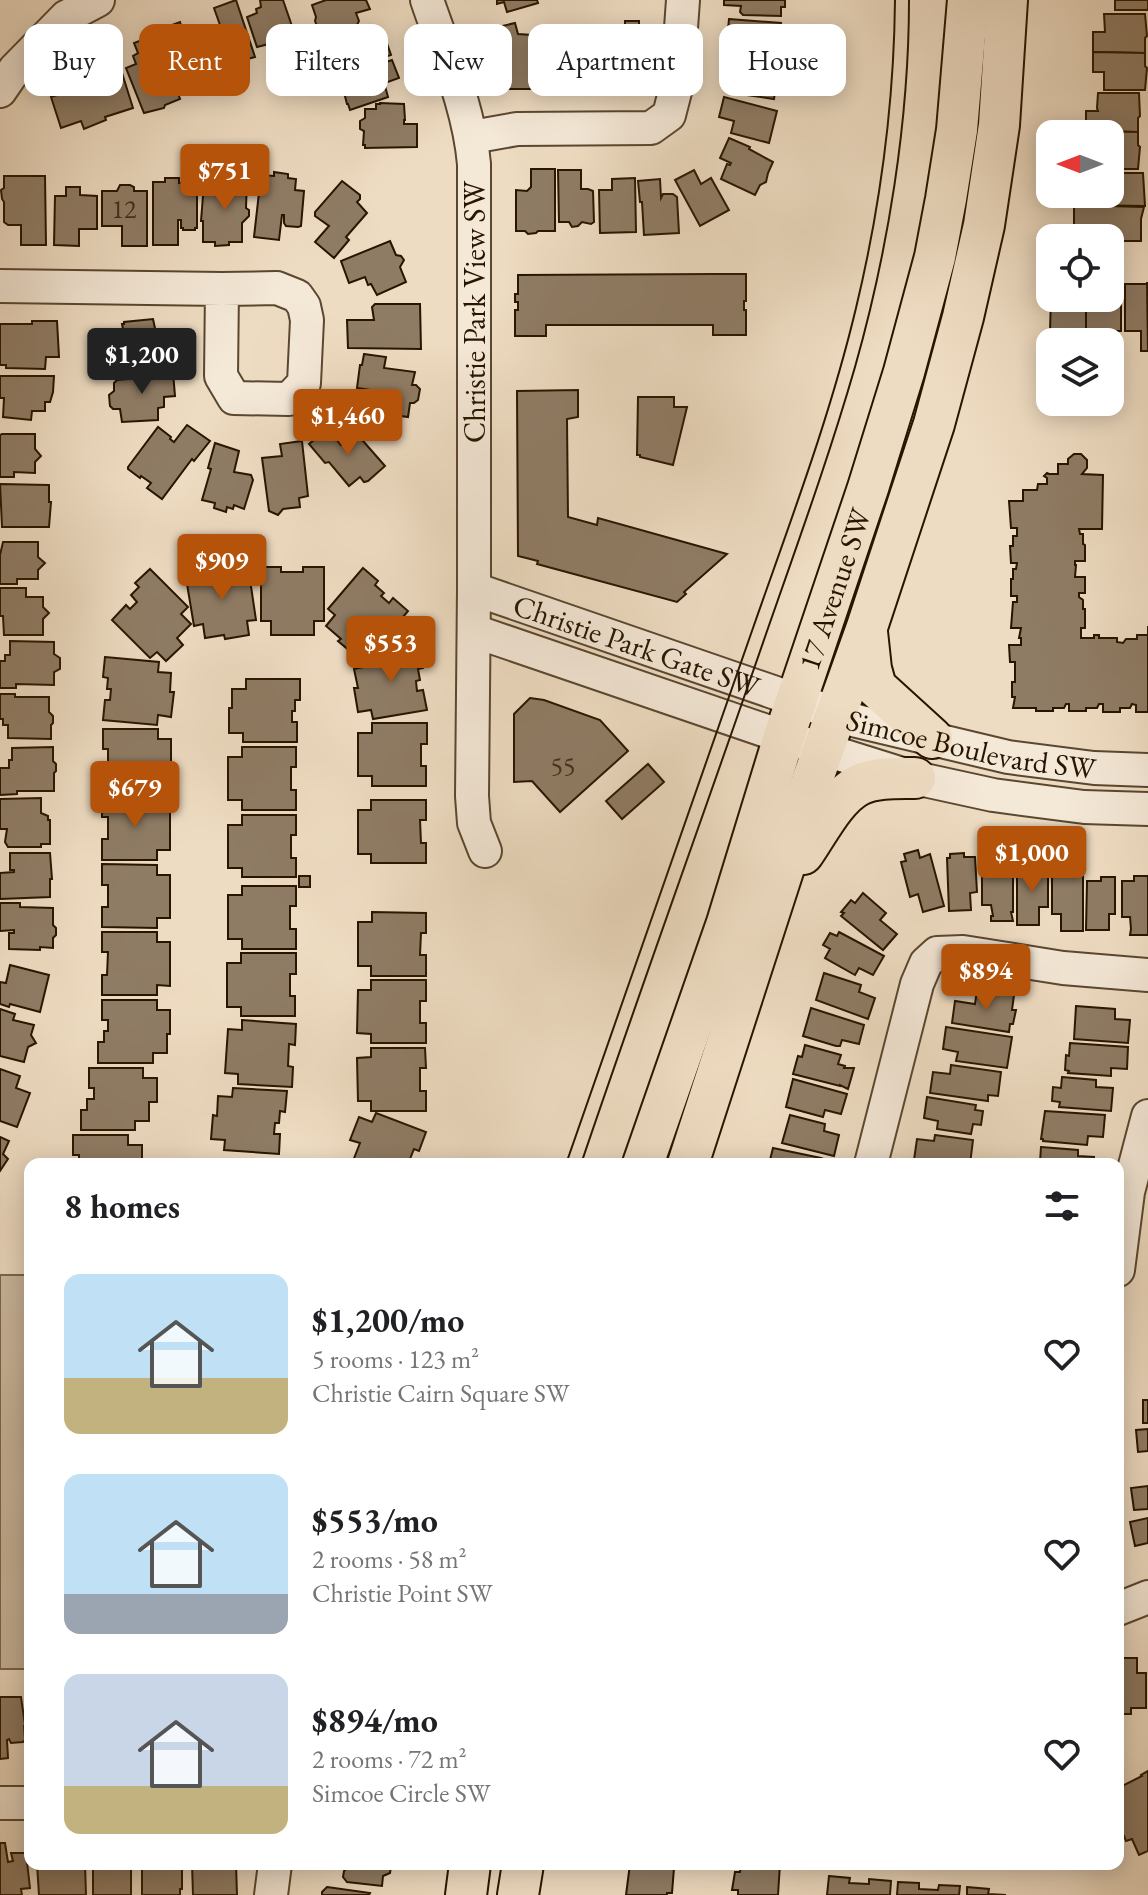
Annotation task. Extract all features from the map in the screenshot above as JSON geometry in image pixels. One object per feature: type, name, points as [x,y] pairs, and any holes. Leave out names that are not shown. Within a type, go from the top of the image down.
[{"type":"main road","name":"17 Avenue SW","points":[[645,1158],[727,923],[904,372],[935,257],[957,130],[968,0]]},
{"type":"main road","name":"17 Avenue SW","points":[[690,1158],[934,424],[984,225],[999,125],[1007,0]]},
{"type":"main road","points":[[867,627],[876,687],[932,738]]},
{"type":"main road","points":[[778,890],[834,807],[845,796],[859,785],[874,781],[915,778]]},
{"type":"main road","points":[[466,1895],[469,1870]]},
{"type":"main road","points":[[518,1895],[522,1870]]},
{"type":"street","points":[[0,91],[15,69],[66,17],[98,0]]},
{"type":"street","name":"Christie Park View SW","points":[[427,0],[472,137],[475,180],[472,796],[474,823],[485,851]]},
{"type":"street","points":[[472,137],[517,129],[651,128],[669,115],[677,84],[683,0]]},
{"type":"street","points":[[0,286],[222,289]]},
{"type":"street","name":"Christie Park Gate SW","points":[[474,589],[791,719]]},
{"type":"street","name":"Christie Park Gate SW","points":[[474,631],[791,719]]},
{"type":"street","name":"Simcoe Boulevard SW","points":[[791,719],[830,731],[915,778],[1008,797],[1084,807],[1148,809]]},
{"type":"street","name":"Simcoe Boulevard SW","points":[[830,731],[857,721],[1008,757],[1094,768],[1148,770]]},
{"type":"street","points":[[873,1158],[917,984],[926,963],[937,953],[963,952],[1063,968],[1148,975]]},
{"type":"street","points":[[1124,1223],[1128,1192],[1148,1116]]},
{"type":"street","points":[[1124,1607],[1148,1597]]},
{"type":"street","points":[[0,1803],[24,1803]]},
{"type":"street","points":[[271,1895],[274,1870]]},
{"type":"shaded area","points":[[0,1275],[24,1275],[24,1669],[0,1669]]},
{"type":"building","points":[[236,0],[244,24],[220,24],[214,8]]},
{"type":"building","points":[[260,0],[283,0],[291,24],[266,24],[266,45],[257,47],[247,17],[257,13],[256,9],[261,7]]},
{"type":"building","points":[[326,0],[366,0],[370,9],[356,13],[358,24],[316,24],[312,5]]},
{"type":"building","points":[[497,0],[537,0],[538,3],[507,12],[504,2],[497,4]]},
{"type":"building","points":[[724,0],[785,0],[785,7],[781,7],[781,16],[743,15],[741,6],[724,5]]},
{"type":"building","points":[[1115,0],[1148,0],[1148,10],[1115,10]]},
{"type":"building","points":[[1104,14],[1145,14],[1145,53],[1093,52],[1093,32],[1105,32]]},
{"type":"building","points":[[729,19],[781,23],[781,24],[728,24]]},
{"type":"building","points":[[625,21],[639,21],[639,24],[625,24]]},
{"type":"building","points":[[515,23],[518,34],[528,35],[528,89],[512,89],[511,24]]},
{"type":"building","points":[[139,41],[139,96],[179,96],[180,99],[164,108],[144,113],[126,68],[136,64],[133,56],[138,53],[134,43]]},
{"type":"building","points":[[250,42],[255,57],[250,58]]},
{"type":"building","points":[[1093,52],[1145,53],[1145,90],[1104,90],[1104,72],[1093,72]]},
{"type":"building","points":[[392,60],[399,78],[388,82],[388,61]]},
{"type":"building","points":[[123,76],[133,108],[105,117],[106,120],[84,129],[81,121],[61,128],[51,97],[123,96]]},
{"type":"building","points":[[1098,93],[1139,93],[1138,132],[1124,132],[1124,120],[1086,120],[1086,111],[1098,111]]},
{"type":"building","points":[[345,96],[388,97],[350,110]]},
{"type":"building","points":[[724,97],[777,111],[769,143],[731,133],[734,121],[719,117]]},
{"type":"building","points":[[376,104],[404,104],[404,124],[417,124],[417,147],[365,148],[360,121],[365,118],[365,109],[376,109]]},
{"type":"building","points":[[1124,132],[1138,132],[1138,169],[1124,169]]},
{"type":"building","points":[[729,138],[773,162],[766,182],[760,185],[755,195],[721,179],[727,164],[731,163],[720,158]]},
{"type":"building","points":[[531,169],[555,169],[555,231],[528,234],[516,231],[516,190],[527,191],[531,187]]},
{"type":"building","points":[[558,170],[581,170],[581,189],[593,191],[594,222],[591,224],[582,222],[572,227],[569,222],[559,222]]},
{"type":"building","points":[[694,170],[701,184],[711,178],[729,210],[700,226],[675,180]]},
{"type":"building","points":[[274,172],[296,179],[295,190],[304,191],[301,226],[286,226],[282,215],[279,240],[254,237],[261,175],[274,176]]},
{"type":"building","points":[[1124,173],[1143,173],[1145,206],[1124,206]]},
{"type":"building","points":[[4,176],[45,176],[46,245],[21,245],[21,225],[4,222],[1,190],[4,188]]},
{"type":"building","points":[[165,178],[179,178],[179,183],[188,183],[188,193],[197,193],[197,228],[183,230],[181,220],[178,220],[178,245],[153,245],[153,182],[165,182]]},
{"type":"building","points":[[635,178],[636,232],[600,233],[599,190],[612,190],[612,179]]},
{"type":"building","points":[[224,179],[247,179],[246,208],[249,216],[242,223],[242,242],[215,246],[215,242],[203,242],[203,196],[208,191],[214,191],[214,184],[224,184]]},
{"type":"building","points":[[660,179],[661,198],[663,194],[677,197],[679,233],[644,235],[638,181]]},
{"type":"building","points":[[342,181],[360,195],[357,202],[367,213],[346,237],[349,240],[334,258],[315,242],[329,226],[315,216],[315,212]]},
{"type":"building","points":[[120,185],[130,185],[134,191],[147,191],[147,246],[122,246],[122,226],[102,226],[102,191],[117,191]]},
{"type":"building","points":[[66,187],[80,187],[80,195],[97,196],[97,229],[79,229],[79,246],[54,245],[55,196],[66,196]]},
{"type":"building","points":[[1144,207],[1141,241],[1124,241],[1124,224],[1074,224],[1074,208]]},
{"type":"building","points":[[390,241],[396,255],[404,260],[400,267],[406,282],[377,295],[365,277],[349,283],[341,261]]},
{"type":"building","points":[[746,274],[746,335],[713,335],[713,325],[546,325],[546,336],[515,336],[518,275]]},
{"type":"building","points":[[1147,282],[1148,351],[1141,351],[1141,331],[1125,331],[1125,284]]},
{"type":"building","points":[[375,304],[420,304],[421,349],[348,348],[347,320],[374,320],[372,307]]},
{"type":"building","points":[[1051,312],[1086,312],[1086,328],[1050,328]]},
{"type":"building","points":[[1086,312],[1121,312],[1121,328],[1086,328]]},
{"type":"building","points":[[153,319],[156,333],[152,333],[153,341],[177,339],[179,364],[124,367],[124,354],[117,350],[117,344],[124,334],[122,324]]},
{"type":"building","points":[[32,321],[57,321],[59,357],[46,357],[45,369],[6,368],[6,365],[0,365],[0,324],[32,324]]},
{"type":"building","points":[[364,354],[386,357],[384,368],[415,372],[412,385],[420,389],[418,400],[410,403],[408,417],[373,412],[378,391],[357,388]]},
{"type":"building","points":[[173,372],[175,396],[164,397],[164,407],[158,408],[158,420],[122,422],[120,409],[110,406],[109,395],[114,391],[117,380],[140,378],[140,374]]},
{"type":"building","points":[[0,376],[54,376],[53,392],[50,402],[45,402],[45,411],[32,411],[31,420],[3,417]]},
{"type":"building","points":[[578,390],[578,417],[567,419],[568,517],[597,525],[598,518],[727,554],[677,602],[537,564],[538,561],[518,556],[517,391]]},
{"type":"building","points":[[638,397],[674,397],[674,407],[687,407],[673,465],[637,455]]},
{"type":"building","points":[[187,425],[210,441],[162,499],[147,488],[151,483],[128,467],[158,427],[174,442]]},
{"type":"building","points":[[328,429],[341,445],[357,434],[385,466],[368,481],[364,482],[360,477],[349,486],[309,444]]},
{"type":"building","points":[[2,434],[35,434],[35,449],[41,456],[35,462],[35,473],[14,472],[14,477],[0,477]]},
{"type":"building","points":[[302,441],[308,496],[299,498],[300,507],[283,509],[278,515],[269,511],[262,458],[282,456],[280,444]]},
{"type":"building","points":[[215,443],[239,451],[234,472],[251,475],[253,480],[244,509],[234,505],[233,509],[227,507],[226,512],[214,508],[215,503],[202,500]]},
{"type":"building","points":[[1074,454],[1081,454],[1087,460],[1087,468],[1082,474],[1103,475],[1102,529],[1079,529],[1085,545],[1085,561],[1075,561],[1075,577],[1085,577],[1085,593],[1079,593],[1085,609],[1085,628],[1081,628],[1081,638],[1099,635],[1099,638],[1117,638],[1117,642],[1123,643],[1126,639],[1137,639],[1137,635],[1148,635],[1148,712],[1136,712],[1136,705],[1132,704],[1130,708],[1120,708],[1120,712],[1103,712],[1103,704],[1097,708],[1086,708],[1086,711],[1069,711],[1069,704],[1064,708],[1053,708],[1053,711],[1013,708],[1015,662],[1010,662],[1009,645],[1021,645],[1021,628],[1011,628],[1013,602],[1017,602],[1017,596],[1011,596],[1011,579],[1017,563],[1011,563],[1010,546],[1013,546],[1013,536],[1017,536],[1017,528],[1011,528],[1009,501],[1023,501],[1023,490],[1037,490],[1038,484],[1047,484],[1044,476],[1047,473],[1058,474],[1058,464],[1068,464],[1068,459]]},
{"type":"building","points":[[0,484],[49,485],[49,527],[2,527]]},
{"type":"building","points":[[3,542],[38,542],[38,557],[45,563],[38,570],[38,579],[17,579],[17,584],[0,584]]},
{"type":"building","points":[[248,566],[256,620],[247,621],[249,635],[205,638],[203,624],[194,626],[185,572],[205,569],[206,574],[218,572],[219,576],[229,575],[228,569]]},
{"type":"building","points":[[261,567],[281,567],[281,572],[303,572],[303,567],[324,567],[324,621],[314,621],[314,635],[271,635],[271,621],[261,621]]},
{"type":"building","points":[[363,568],[378,581],[375,585],[384,593],[381,596],[389,603],[393,598],[408,611],[374,652],[366,646],[357,657],[326,626],[335,615],[328,609]]},
{"type":"building","points":[[150,569],[188,607],[181,614],[191,624],[177,638],[183,645],[166,661],[157,652],[150,658],[112,620],[126,605],[130,609],[137,602],[131,595],[139,587],[135,583]]},
{"type":"building","points":[[0,588],[26,588],[26,597],[43,597],[43,607],[49,613],[43,619],[43,635],[4,635]]},
{"type":"building","points":[[10,641],[54,642],[54,654],[60,658],[60,669],[54,672],[54,685],[16,684],[16,688],[0,688],[0,661],[5,661],[5,655],[10,655]]},
{"type":"building","points":[[420,647],[423,668],[418,669],[420,680],[416,681],[417,691],[423,690],[427,710],[373,719],[371,710],[358,712],[354,669],[368,666],[366,656]]},
{"type":"building","points":[[105,657],[159,662],[158,672],[171,673],[170,692],[174,692],[171,717],[158,715],[157,725],[103,720],[105,700],[110,700],[111,689],[107,689],[108,678],[103,677]]},
{"type":"building","points":[[246,679],[300,679],[300,700],[295,700],[295,711],[292,711],[292,722],[297,722],[297,742],[243,742],[243,733],[229,733],[232,689],[246,689]]},
{"type":"building","points":[[0,694],[49,697],[49,712],[53,716],[51,739],[8,738],[8,725],[3,725],[3,719],[0,719]]},
{"type":"building","points":[[530,698],[600,720],[628,751],[560,812],[532,781],[514,782],[514,714]]},
{"type":"building","points":[[372,723],[427,723],[427,744],[421,744],[421,766],[426,766],[426,786],[372,786],[372,776],[358,776],[358,733],[372,733]]},
{"type":"building","points":[[103,729],[158,729],[158,739],[171,739],[171,782],[158,782],[158,792],[103,792],[103,771],[108,771],[108,749],[103,749]]},
{"type":"building","points":[[53,747],[53,761],[56,764],[54,791],[17,791],[17,794],[0,795],[0,768],[9,768],[12,748]]},
{"type":"building","points":[[242,747],[296,747],[296,767],[291,767],[291,790],[296,790],[296,810],[242,810],[242,800],[228,800],[228,757],[242,757]]},
{"type":"building","points":[[648,764],[664,782],[622,819],[606,801]]},
{"type":"building","points":[[102,797],[157,797],[157,807],[170,807],[170,850],[157,850],[157,860],[102,860],[102,839],[108,839],[108,817],[102,817]]},
{"type":"building","points":[[41,798],[41,813],[50,820],[50,844],[8,847],[5,842],[7,829],[0,829],[0,799]]},
{"type":"building","points":[[371,800],[426,800],[426,820],[420,820],[421,843],[426,843],[426,863],[371,863],[371,854],[358,854],[358,810],[371,810]]},
{"type":"building","points":[[242,815],[296,815],[296,835],[291,835],[291,858],[296,858],[296,877],[242,877],[242,868],[228,868],[228,825],[242,825]]},
{"type":"building","points":[[918,850],[920,858],[930,854],[944,906],[923,912],[918,894],[910,897],[901,862],[906,861],[904,854]]},
{"type":"building","points":[[10,853],[50,853],[50,897],[0,899],[0,873],[14,872],[10,870]]},
{"type":"building","points":[[964,853],[964,857],[975,857],[977,892],[970,893],[971,910],[949,911],[947,858],[950,854]]},
{"type":"building","points":[[998,862],[1006,862],[1013,867],[1013,921],[991,921],[991,905],[982,905],[982,869],[994,869]]},
{"type":"building","points":[[102,864],[157,865],[157,875],[170,875],[170,918],[157,918],[157,928],[102,927],[102,907],[108,907],[108,885],[102,885]]},
{"type":"building","points":[[1028,864],[1042,864],[1042,871],[1048,871],[1048,907],[1039,907],[1039,925],[1017,925],[1017,871],[1028,871]]},
{"type":"building","points":[[1054,865],[1069,865],[1069,873],[1083,873],[1083,931],[1061,931],[1061,914],[1052,914]]},
{"type":"building","points":[[299,876],[310,876],[310,887],[299,887]]},
{"type":"building","points":[[1134,876],[1148,876],[1148,935],[1130,935],[1130,917],[1122,917],[1122,881],[1134,881]]},
{"type":"building","points":[[1101,877],[1115,877],[1115,914],[1109,914],[1109,930],[1086,930],[1087,881],[1101,881]]},
{"type":"building","points":[[242,886],[296,886],[296,906],[290,906],[290,929],[296,929],[296,949],[242,949],[242,939],[228,939],[228,895],[242,895]]},
{"type":"building","points":[[863,893],[886,913],[880,920],[897,934],[883,950],[841,916],[851,900],[855,903]]},
{"type":"building","points":[[0,903],[53,908],[56,935],[53,948],[9,949],[9,933],[14,933],[14,930],[0,931]]},
{"type":"building","points":[[372,912],[426,913],[426,933],[421,933],[420,955],[426,955],[426,976],[371,976],[371,966],[358,966],[358,922],[372,922]]},
{"type":"building","points":[[102,932],[157,932],[157,942],[170,942],[170,986],[157,985],[157,995],[102,995],[102,975],[107,975],[108,952],[102,952]]},
{"type":"building","points":[[839,932],[884,956],[873,975],[859,968],[855,975],[825,958],[830,949],[823,945],[830,933],[837,936]]},
{"type":"building","points":[[241,953],[296,953],[296,974],[290,974],[290,996],[295,996],[295,1016],[241,1016],[241,1007],[227,1007],[227,963],[241,963]]},
{"type":"building","points":[[10,965],[49,975],[40,1012],[0,1004],[0,982],[6,983]]},
{"type":"building","points":[[824,973],[861,985],[859,992],[875,998],[868,1019],[816,1000]]},
{"type":"building","points":[[371,980],[426,980],[426,1001],[420,1001],[420,1023],[426,1023],[426,1043],[371,1043],[371,1034],[357,1033],[358,990],[371,990]]},
{"type":"building","points":[[977,990],[1014,995],[1012,1010],[1016,1010],[1009,1032],[952,1023],[955,1001],[975,1004]]},
{"type":"building","points":[[102,1000],[157,1000],[157,1010],[170,1010],[167,1053],[153,1053],[153,1063],[98,1063],[98,1042],[104,1042],[104,1031],[108,1031],[108,1020],[102,1020]]},
{"type":"building","points":[[1076,1006],[1115,1009],[1115,1019],[1130,1020],[1128,1043],[1074,1039]]},
{"type":"building","points":[[811,1008],[864,1025],[859,1044],[842,1040],[840,1046],[836,1046],[803,1036]]},
{"type":"building","points":[[0,1009],[15,1014],[13,1020],[34,1025],[31,1035],[36,1043],[28,1047],[24,1062],[0,1056]]},
{"type":"building","points":[[242,1020],[296,1024],[295,1045],[289,1044],[288,1066],[293,1067],[292,1087],[238,1084],[238,1074],[225,1073],[228,1029],[242,1030]]},
{"type":"building","points":[[946,1027],[1012,1037],[1007,1068],[956,1061],[958,1052],[943,1049]]},
{"type":"building","points":[[1070,1043],[1128,1047],[1127,1069],[1111,1068],[1111,1076],[1068,1073],[1065,1070],[1066,1055],[1069,1056]]},
{"type":"building","points":[[805,1045],[841,1055],[838,1064],[844,1068],[854,1068],[848,1089],[793,1074]]},
{"type":"building","points":[[371,1048],[425,1048],[426,1068],[420,1068],[420,1091],[426,1091],[426,1111],[371,1111],[371,1101],[358,1101],[357,1058],[371,1057]]},
{"type":"building","points":[[951,1065],[1001,1072],[998,1096],[988,1095],[988,1101],[930,1093],[933,1072],[950,1074]]},
{"type":"building","points":[[89,1068],[143,1068],[143,1078],[157,1078],[157,1102],[149,1102],[149,1121],[135,1121],[135,1130],[81,1130],[81,1110],[87,1110],[87,1099],[94,1099],[94,1088],[89,1088]]},
{"type":"building","points":[[0,1069],[20,1076],[16,1088],[30,1093],[17,1127],[0,1121]]},
{"type":"building","points":[[1062,1077],[1096,1080],[1096,1087],[1113,1088],[1111,1111],[1059,1107],[1060,1102],[1052,1101],[1053,1087],[1061,1088]]},
{"type":"building","points":[[793,1079],[847,1094],[841,1114],[825,1110],[823,1117],[786,1107]]},
{"type":"building","points":[[233,1088],[287,1091],[285,1112],[280,1111],[279,1123],[275,1123],[274,1134],[280,1134],[279,1154],[224,1150],[225,1140],[211,1139],[218,1096],[232,1097]]},
{"type":"building","points":[[927,1097],[976,1105],[975,1110],[983,1111],[981,1125],[973,1124],[971,1134],[937,1129],[938,1121],[924,1118]]},
{"type":"building","points":[[1045,1111],[1105,1115],[1103,1137],[1088,1136],[1087,1145],[1043,1141]]},
{"type":"building","points":[[376,1113],[426,1132],[419,1151],[414,1149],[410,1158],[354,1158],[360,1143],[350,1140],[359,1117],[372,1122]]},
{"type":"building","points":[[790,1115],[825,1124],[824,1131],[839,1135],[834,1156],[782,1143]]},
{"type":"building","points":[[73,1135],[128,1135],[128,1145],[142,1145],[142,1158],[79,1158],[79,1155],[73,1155]]},
{"type":"building","points":[[935,1135],[973,1140],[971,1158],[914,1158],[917,1139],[934,1141]]},
{"type":"building","points":[[0,1137],[9,1141],[3,1154],[8,1159],[0,1171]]},
{"type":"building","points":[[1041,1147],[1078,1150],[1078,1156],[1094,1157],[1094,1158],[1040,1158]]},
{"type":"building","points":[[773,1148],[821,1158],[770,1158]]},
{"type":"building","points":[[1143,1400],[1148,1400],[1148,1423],[1143,1423]]},
{"type":"building","points":[[1148,1429],[1148,1451],[1138,1452],[1136,1430]]},
{"type":"building","points":[[1148,1486],[1148,1509],[1134,1510],[1131,1488]]},
{"type":"building","points":[[1148,1518],[1148,1543],[1135,1546],[1130,1522]]},
{"type":"building","points":[[1124,1658],[1137,1658],[1137,1673],[1146,1673],[1146,1708],[1131,1708],[1131,1714],[1124,1714]]},
{"type":"building","points":[[0,1697],[21,1697],[24,1741],[11,1743],[7,1740],[8,1758],[0,1759]]},
{"type":"building","points":[[1148,1771],[1148,1851],[1139,1855],[1132,1839],[1126,1841],[1124,1836],[1124,1785]]},
{"type":"building","points":[[0,1843],[5,1843],[8,1862],[13,1861],[11,1853],[24,1853],[24,1870],[28,1870],[30,1888],[21,1889],[22,1895],[0,1895]]},
{"type":"building","points":[[37,1870],[85,1870],[86,1895],[39,1895]]},
{"type":"building","points":[[93,1870],[131,1870],[131,1895],[93,1895]]},
{"type":"building","points":[[142,1870],[182,1870],[180,1895],[142,1895]]},
{"type":"building","points":[[192,1870],[236,1870],[237,1895],[193,1895]]},
{"type":"building","points":[[390,1870],[383,1876],[382,1886],[347,1882],[343,1877],[344,1871]]},
{"type":"building","points":[[629,1870],[674,1870],[672,1893],[626,1895]]},
{"type":"building","points":[[780,1870],[778,1895],[738,1895],[738,1890],[732,1890],[735,1872]]},
{"type":"building","points":[[829,1876],[850,1878],[849,1883],[869,1884],[869,1879],[891,1881],[890,1895],[827,1895]]},
{"type":"building","points":[[898,1882],[919,1883],[919,1889],[938,1890],[939,1885],[960,1886],[959,1895],[897,1895]]},
{"type":"building","points":[[327,1887],[370,1893],[322,1895]]},
{"type":"building","points":[[967,1887],[989,1889],[988,1894],[1006,1895],[967,1895]]},
{"type":"tram line","points":[[568,1158],[795,509],[846,349],[879,194],[892,78],[895,0]]},
{"type":"tram line","points":[[583,1158],[812,501],[855,367],[887,232],[901,139],[909,0]]}]
